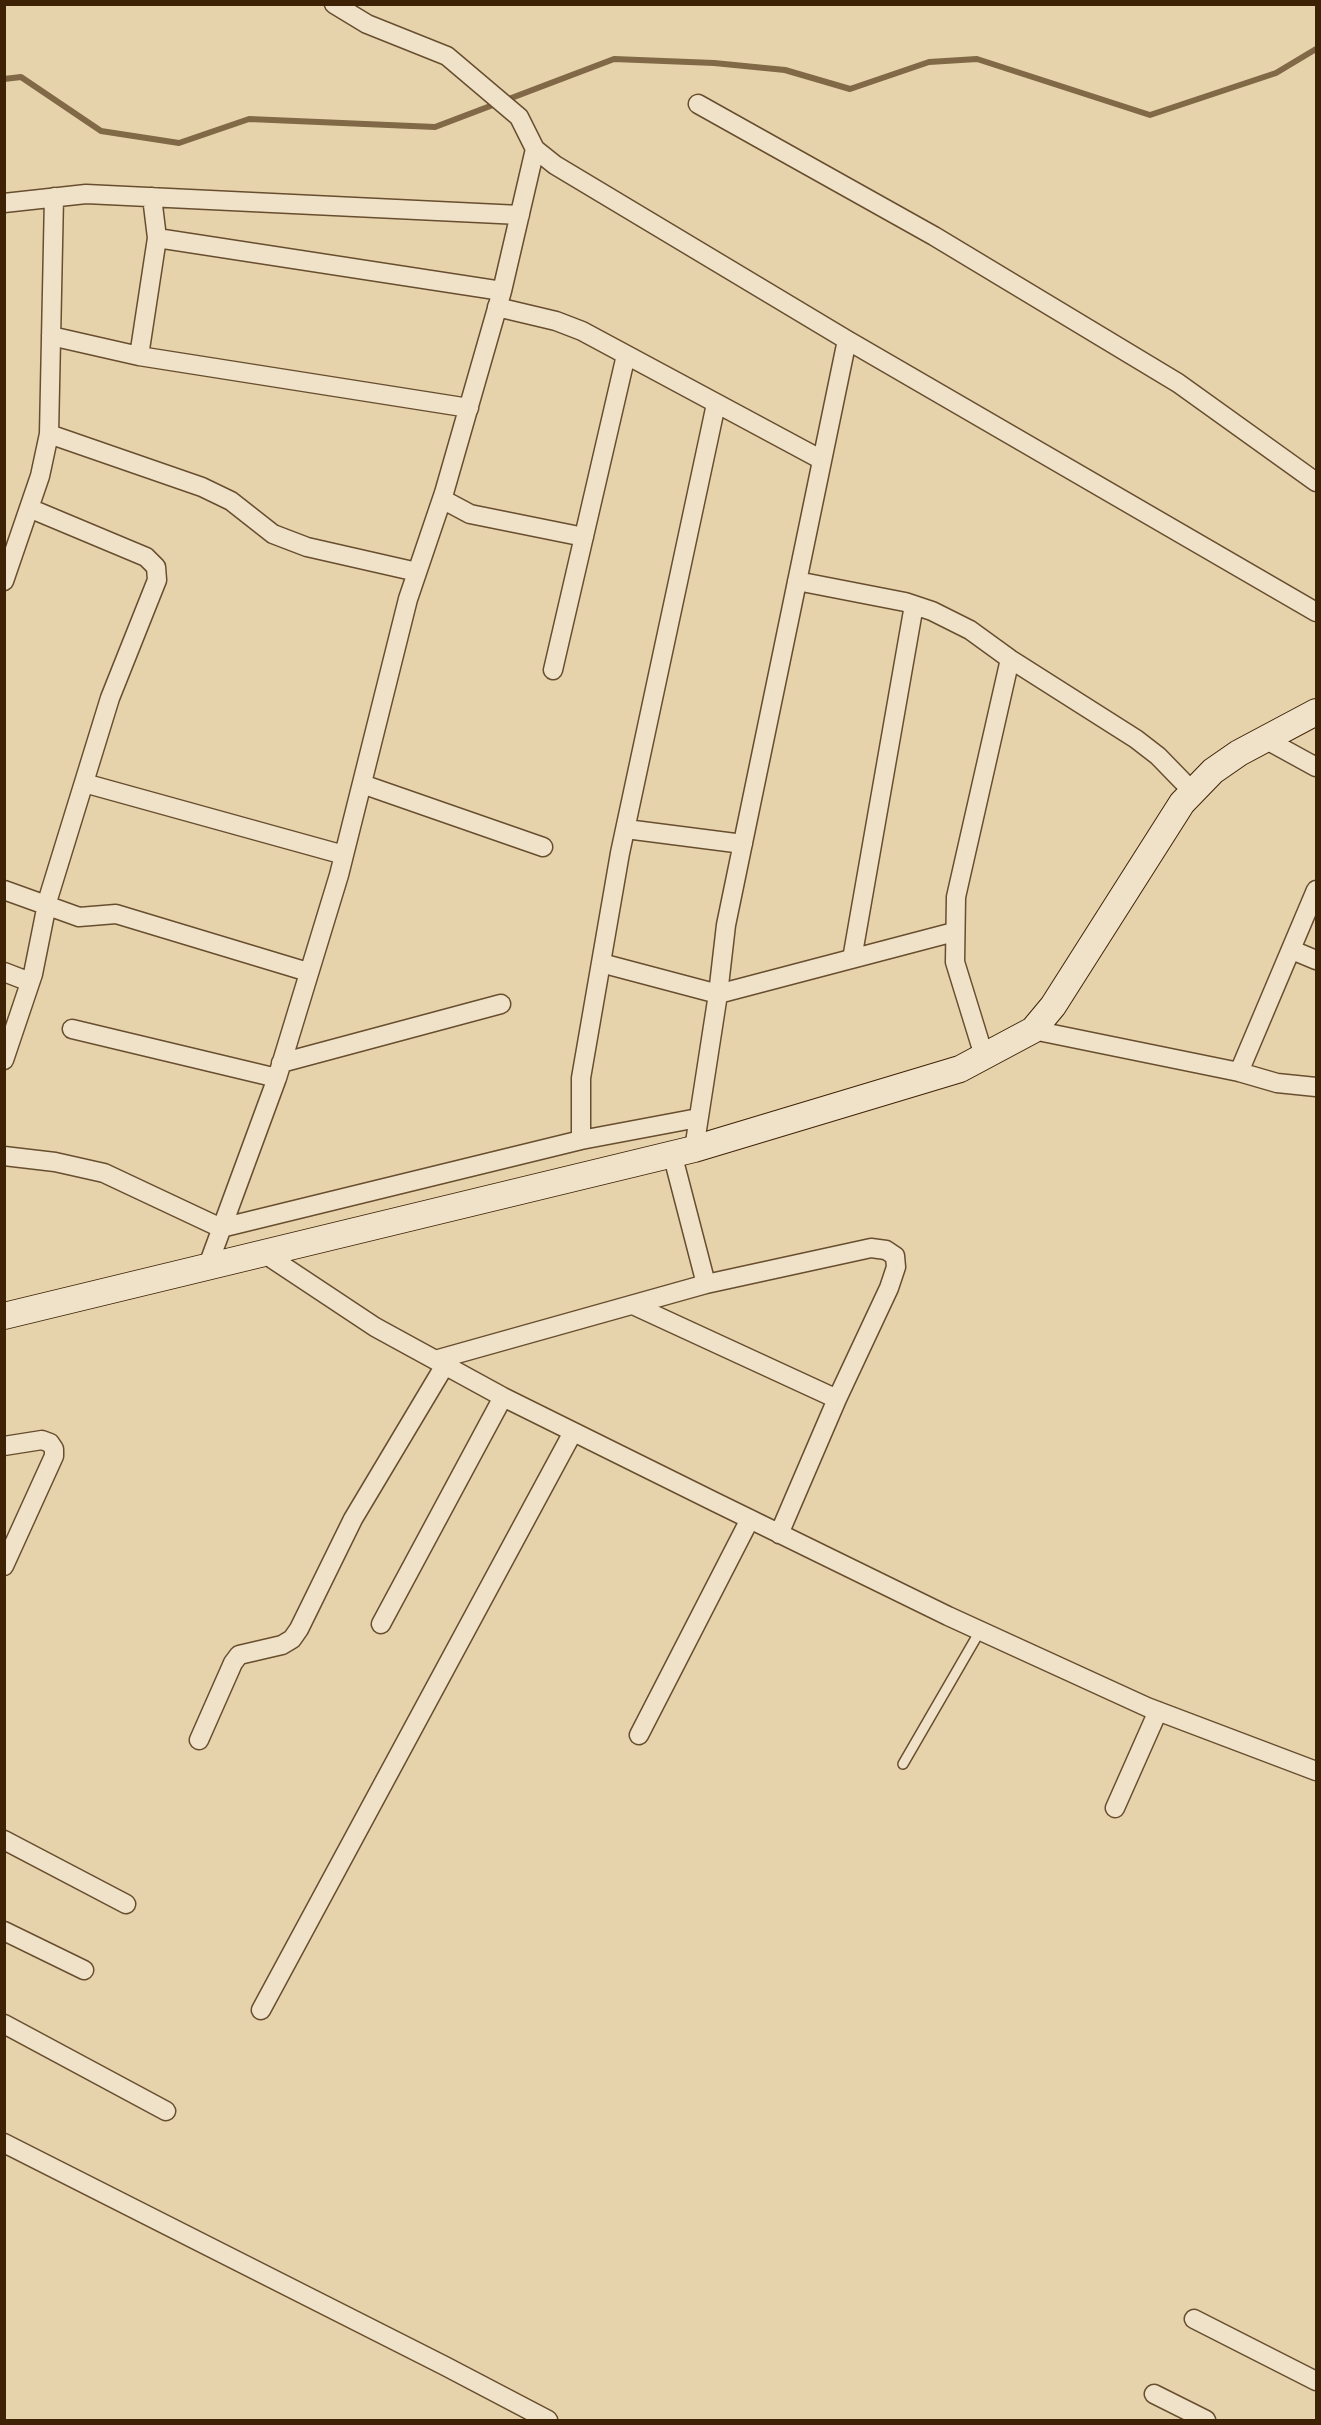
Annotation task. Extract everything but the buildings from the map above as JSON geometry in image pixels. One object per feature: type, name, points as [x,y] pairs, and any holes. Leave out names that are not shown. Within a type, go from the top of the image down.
[{"type":"street","points":[[334,4],[367,24],[447,56],[519,117],[536,149],[555,165],[847,340],[1317,612]]},
{"type":"street","points":[[698,105],[934,236],[1178,383],[1317,482]]},
{"type":"street","points":[[207,1268],[279,1071],[345,855],[408,599],[442,500],[469,408],[500,299],[536,149]]},
{"type":"street","points":[[4,203],[86,194],[520,215]]},
{"type":"street","points":[[4,581],[40,476],[49,434],[54,197]]},
{"type":"street","points":[[139,356],[157,238],[152,197]]},
{"type":"street","points":[[157,238],[500,299],[582,331],[822,460]]},
{"type":"street","points":[[51,336],[139,356],[469,408]]},
{"type":"street","points":[[706,1284],[683,1151],[698,1118],[718,994],[726,925],[847,340]]},
{"type":"street","points":[[554,670],[626,355]]},
{"type":"street","points":[[581,1140],[581,1078],[601,963],[626,829],[716,404]]},
{"type":"street","points":[[49,434],[202,487],[231,501],[273,534],[307,547],[417,572]]},
{"type":"street","points":[[442,500],[470,514],[584,537]]},
{"type":"street","points":[[5,1057],[30,982],[46,906],[110,698],[157,580],[156,567],[146,557],[29,508]]},
{"type":"street","points":[[797,581],[932,611],[970,630],[1010,659],[1136,739],[1158,756],[1193,792]]},
{"type":"street","points":[[852,959],[914,606]]},
{"type":"street","points":[[984,1056],[955,962],[956,897],[1010,659]]},
{"type":"street","points":[[4,1316],[683,1151],[960,1069],[1033,1030],[1059,997],[1182,803],[1213,771],[1264,739],[1317,712]]},
{"type":"street","points":[[1264,739],[1317,767]]},
{"type":"street","points":[[84,783],[345,855]]},
{"type":"street","points":[[362,784],[543,847]]},
{"type":"street","points":[[626,829],[742,844]]},
{"type":"street","points":[[4,890],[79,917],[116,914],[309,972]]},
{"type":"street","points":[[1239,1072],[1317,890]]},
{"type":"street","points":[[601,963],[718,994],[954,932]]},
{"type":"street","points":[[1292,950],[1317,960]]},
{"type":"street","points":[[4,972],[30,982]]},
{"type":"street","points":[[72,1029],[279,1071],[501,1004]]},
{"type":"street","points":[[1033,1030],[1239,1072],[1277,1083],[1317,1087]]},
{"type":"street","points":[[4,1156],[55,1162],[104,1173],[221,1228],[581,1140],[698,1118]]},
{"type":"street","points":[[199,1740],[233,1663],[239,1655],[282,1645],[292,1639],[299,1629],[353,1520],[440,1363],[706,1284],[871,1248],[886,1250],[895,1256],[896,1267],[889,1288],[837,1399],[779,1533]]},
{"type":"street","points":[[265,1254],[375,1327],[440,1363],[503,1397],[750,1519],[980,1631],[1158,1711],[1317,1771]]},
{"type":"street","points":[[633,1305],[837,1399]]},
{"type":"street","points":[[381,1624],[503,1397]]},
{"type":"street","points":[[261,2010],[573,1432]]},
{"type":"street","points":[[4,1446],[42,1440],[50,1443],[54,1449],[54,1456],[4,1566]]},
{"type":"street","points":[[639,1735],[750,1519]]},
{"type":"street","points":[[1115,1808],[1158,1711]]},
{"type":"street","points":[[4,1840],[126,1904]]},
{"type":"street","points":[[4,1931],[84,1970]]},
{"type":"street","points":[[4,2024],[166,2111]]},
{"type":"street","points":[[4,2143],[445,2366],[548,2421]]},
{"type":"street","points":[[1194,2319],[1317,2381]]},
{"type":"street","points":[[1154,2394],[1206,2421]]},
{"type":"lane","points":[[903,1764],[980,1631]]},
{"type":"waterway","points":[[4,79],[21,77],[101,131],[179,143],[249,119],[435,127],[614,59],[714,63],[785,70],[850,89],[929,62],[977,59],[1150,115],[1276,73],[1316,49]]}]
